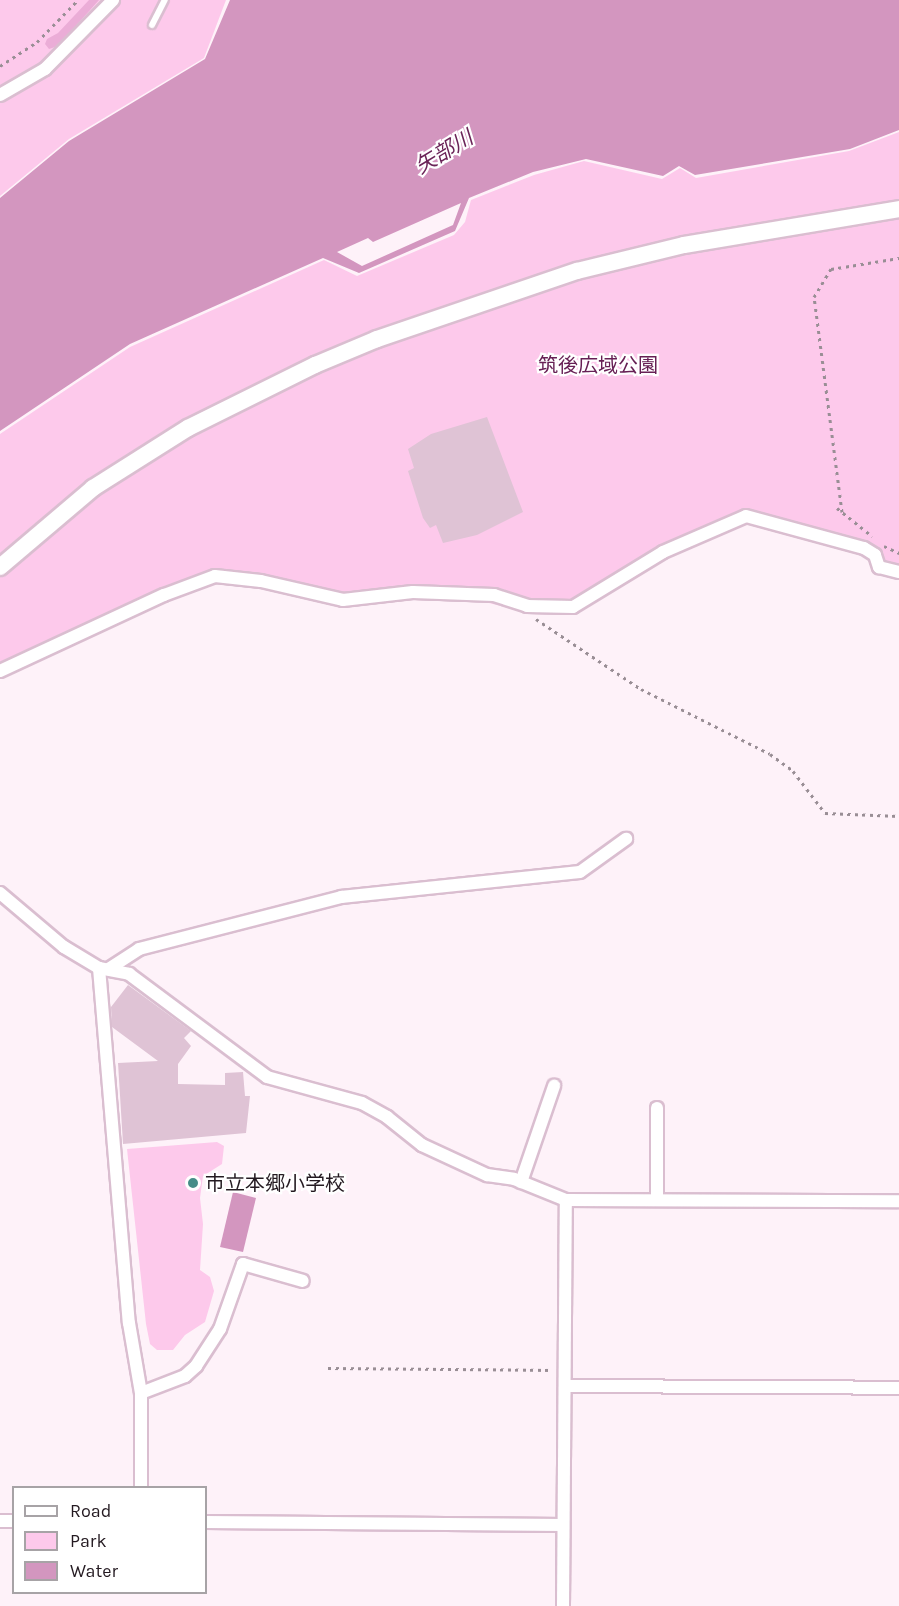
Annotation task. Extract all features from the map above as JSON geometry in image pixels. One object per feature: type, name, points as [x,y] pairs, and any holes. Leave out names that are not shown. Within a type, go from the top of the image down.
[{"type":"street","points":[[0,95],[45,69],[113,0]]},
{"type":"street","points":[[0,567],[93,488],[188,428],[315,365],[377,339],[577,271],[694,243],[899,209]]},
{"type":"street","points":[[0,671],[164,595],[215,576],[261,581],[343,600],[425,592],[494,595],[527,606],[573,607],[663,552],[746,516],[864,548],[875,555],[879,567],[899,572]]},
{"type":"street","points":[[104,968],[139,949],[341,897],[580,872],[626,839]]},
{"type":"street","points":[[0,893],[64,947],[104,968],[129,974],[267,1077],[362,1103],[387,1117],[422,1145],[488,1175],[520,1182],[566,1200],[899,1201]]},
{"type":"street","points":[[104,968],[129,1323],[141,1393],[141,1486]]},
{"type":"street","points":[[520,1182],[554,1086]]},
{"type":"street","points":[[657,1108],[657,1200]]},
{"type":"street","points":[[563,1606],[566,1200]]},
{"type":"street","points":[[141,1393],[185,1376],[196,1366],[220,1329],[243,1264],[303,1281]]},
{"type":"street","points":[[565,1386],[899,1388]]},
{"type":"street","points":[[207,1522],[564,1525]]},
{"type":"lane","points":[[152,25],[165,0]]},
{"type":"path","points":[[0,66],[37,42],[78,0]]},
{"type":"path","points":[[842,512],[814,297],[831,269],[899,258]]},
{"type":"path","points":[[837,508],[874,538]]},
{"type":"path","points":[[882,544],[899,553]]},
{"type":"path","points":[[527,606],[542,626],[609,665],[640,689],[770,754],[793,771],[825,813],[899,816]]},
{"type":"path","points":[[328,1368],[565,1370]]},
{"type":"green space","points":[[0,0],[226,0],[204,58],[69,139],[0,196]]},
{"type":"green space","name":"筑後広域公園","points":[[899,132],[899,568],[887,565],[875,548],[755,515],[566,605],[534,603],[505,607],[481,601],[418,597],[352,606],[246,580],[208,582],[0,674],[0,434],[130,347],[324,260],[357,276],[454,235],[465,222],[471,200],[534,175],[584,161],[662,179],[680,168],[696,178],[849,151]]},
{"type":"green space","points":[[217,1142],[224,1146],[222,1164],[203,1176],[200,1198],[203,1224],[200,1270],[210,1277],[214,1291],[205,1322],[185,1335],[173,1350],[157,1350],[150,1344],[146,1324],[127,1149]]},
{"type":"shaded area","points":[[89,0],[99,0],[58,46],[49,49],[45,44],[47,39],[58,33]]},
{"type":"water","name":"矢部川","points":[[230,0],[899,0],[899,130],[850,149],[695,175],[679,166],[663,176],[586,159],[533,172],[469,198],[455,231],[359,273],[323,258],[130,344],[0,431],[0,198],[69,141],[205,59]],"holes":[[[461,203],[453,225],[362,266],[337,252],[368,238],[373,242]]]},
{"type":"water","points":[[233,1192],[256,1198],[243,1252],[220,1247]]},
{"type":"building","points":[[487,417],[523,512],[477,535],[443,543],[436,525],[430,528],[423,518],[408,471],[414,468],[408,449],[431,434]]},
{"type":"building","points":[[128,985],[191,1031],[184,1038],[191,1046],[178,1064],[178,1084],[225,1085],[225,1073],[243,1072],[245,1096],[250,1096],[246,1133],[123,1144],[118,1063],[158,1061],[112,1027],[111,1007]]},
{"type":"place","name":"市立本郷小学校","points":[[193,1183]]}]
